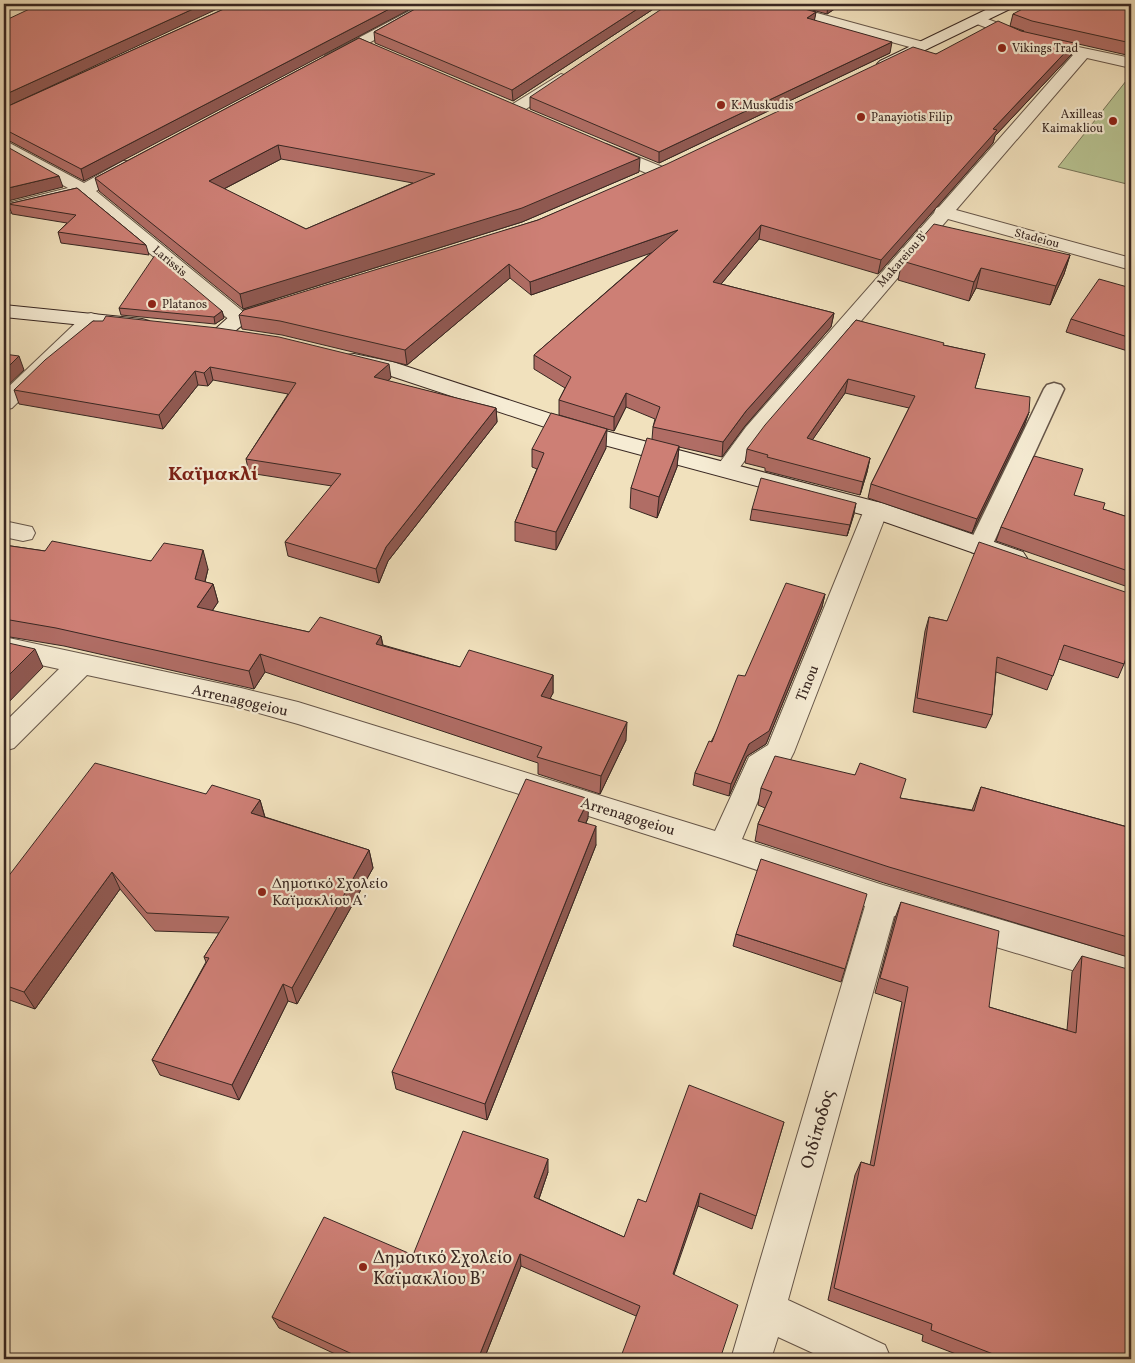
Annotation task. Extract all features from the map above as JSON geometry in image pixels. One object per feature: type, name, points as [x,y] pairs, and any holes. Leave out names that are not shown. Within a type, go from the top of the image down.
[{"type":"street","points":[[316,66],[433,4]]},
{"type":"street","points":[[769,4],[922,46]]},
{"type":"street","points":[[870,71],[1010,4]]},
{"type":"street","points":[[977,20],[1044,44],[1131,64]]},
{"type":"street","points":[[359,43],[377,51]]},
{"type":"street","name":"Makareiou B'","points":[[727,469],[754,432],[942,212],[1082,54]]},
{"type":"street","points":[[514,110],[570,72]]},
{"type":"street","points":[[496,102],[532,117]]},
{"type":"street","points":[[587,141],[659,172]]},
{"type":"street","name":"Larissis","points":[[4,145],[84,190],[239,318]]},
{"type":"street","points":[[4,209],[84,190],[144,158]]},
{"type":"street","points":[[633,183],[677,164]]},
{"type":"street","name":"Stadeiou","points":[[942,212],[1131,264]]},
{"type":"street","points":[[247,337],[212,332],[239,318],[295,300]]},
{"type":"street","points":[[4,310],[165,327]]},
{"type":"street","points":[[4,403],[91,319]]},
{"type":"street","points":[[338,356],[385,367],[586,433],[876,510],[1033,566]]},
{"type":"street","name":"Tinou","points":[[724,846],[759,765],[780,752],[876,510]]},
{"type":"street","name":"Arrenagogeiou","points":[[4,647],[241,698],[298,713],[724,846],[883,900],[1131,974]]},
{"type":"street","points":[[4,740],[81,664]]},
{"type":"street","name":"Οιδίποδος","points":[[751,1359],[883,900]]},
{"type":"street","points":[[764,1310],[870,1359]]},
{"type":"lane","points":[[980,546],[1054,389]]},
{"type":"green space","name":"Axilleas Kaimakliou","points":[[1130,76],[1131,185],[1058,167]]},
{"type":"building","points":[[40,4],[204,4],[4,95],[4,21]]},
{"type":"building","points":[[235,4],[399,4],[81,169],[4,129],[4,108]]},
{"type":"building","points":[[424,4],[645,4],[512,90],[374,32]]},
{"type":"building","points":[[669,4],[785,4],[816,12],[807,18],[892,42],[659,152],[530,97]]},
{"type":"building","points":[[1032,4],[1131,4],[1131,43],[1032,21],[1013,14]]},
{"type":"building","points":[[998,21],[1021,31],[1074,43],[993,129],[997,130],[881,260],[761,225],[713,282],[834,313],[746,411],[723,442],[653,427],[660,407],[626,393],[614,417],[559,400],[571,377],[534,355],[678,230],[530,282],[509,264],[405,350],[280,321],[239,315],[244,310],[538,220],[667,164],[913,47],[936,54]]},
{"type":"building","points":[[359,38],[640,158],[522,208],[240,294],[95,178]],"holes":[[[278,145],[435,174],[306,229],[209,181]]]},
{"type":"building","points":[[4,145],[59,176],[4,189]]},
{"type":"building","points":[[77,188],[146,245],[58,232],[76,215],[8,204]]},
{"type":"building","points":[[934,224],[1070,255],[1056,286],[981,268],[974,282],[902,261]]},
{"type":"building","points":[[155,255],[222,311],[214,317],[119,308]]},
{"type":"building","points":[[1099,279],[1131,288],[1131,338],[1071,319]]},
{"type":"building","points":[[106,316],[218,328],[279,337],[389,364],[374,377],[496,408],[386,547],[376,569],[285,542],[341,474],[246,459],[296,383],[210,367],[204,373],[195,371],[159,415],[14,390],[45,360],[93,321],[103,321]]},
{"type":"building","points":[[856,320],[944,343],[943,345],[985,354],[975,388],[1030,397],[1029,412],[977,519],[871,484],[915,396],[848,379],[807,438],[870,458],[863,482],[767,457],[768,455],[747,449],[765,425]]},
{"type":"building","points":[[4,354],[19,356],[4,371]]},
{"type":"building","points":[[551,413],[607,429],[556,532],[515,522],[544,453],[532,449]]},
{"type":"building","points":[[647,438],[679,446],[659,497],[631,488]]},
{"type":"building","points":[[1034,456],[1083,469],[1074,495],[1105,503],[1103,509],[1131,518],[1131,572],[1001,527]]},
{"type":"building","points":[[761,478],[856,503],[850,525],[752,509]]},
{"type":"building","points":[[52,541],[151,561],[164,543],[203,550],[195,579],[213,584],[197,607],[309,632],[320,617],[381,636],[376,644],[460,667],[469,650],[553,675],[541,696],[627,722],[601,776],[537,757],[542,747],[260,654],[249,671],[56,628],[4,619],[4,545],[45,551]]},
{"type":"building","points":[[979,542],[1131,594],[1131,642],[1124,664],[1064,645],[1053,676],[997,657],[992,715],[917,698],[929,617],[947,621]]},
{"type":"building","points":[[786,583],[825,594],[769,731],[749,744],[731,784],[695,773],[709,741],[712,742],[738,675],[745,676]]},
{"type":"building","points":[[4,642],[35,649],[4,680]]},
{"type":"building","points":[[775,756],[855,775],[860,763],[906,779],[900,798],[974,811],[981,787],[1131,828],[1131,938],[889,867],[758,824],[772,792],[761,788]]},
{"type":"building","name":"Δημοτικό Σχολείο Καϊμακλίου Α΄","points":[[95,763],[206,794],[212,785],[260,800],[251,813],[369,850],[292,988],[283,984],[232,1085],[152,1060],[209,958],[204,957],[229,917],[147,913],[112,872],[24,992],[4,985],[4,882]]},
{"type":"building","points":[[526,779],[589,799],[578,821],[596,826],[485,1104],[392,1072]]},
{"type":"building","points":[[761,859],[867,894],[845,969],[736,934]]},
{"type":"building","points":[[901,902],[999,931],[989,1007],[1076,1033],[1082,956],[1131,970],[1131,1359],[1006,1359],[931,1330],[932,1324],[834,1288],[861,1162],[874,1166],[908,987],[880,978]]},
{"type":"building","points":[[689,1085],[784,1122],[756,1216],[700,1193],[673,1274],[738,1305],[720,1359],[620,1359],[640,1306],[520,1254],[478,1359],[363,1359],[272,1317],[324,1217],[413,1255],[463,1131],[548,1159],[534,1197],[624,1237],[638,1199],[646,1202]]},
{"type":"place","name":"Vikings Trad","points":[[1002,48]]},
{"type":"place","name":"K.Muskudis","points":[[721,105]]},
{"type":"place","name":"Panayiotis Filip","points":[[861,117]]},
{"type":"place","name":"Axilleas Kaimakliou","points":[[1113,121]]},
{"type":"place","name":"Platanos","points":[[152,304]]},
{"type":"place","name":"Δημοτικό Σχολείο Καϊμακλίου Α΄","points":[[262,892]]},
{"type":"place","name":"Δημοτικό Σχολείο Καϊμακλίου Β΄","points":[[363,1267]]},
{"type":"district","name":"Καϊμακλί","points":[[213,473]]}]
